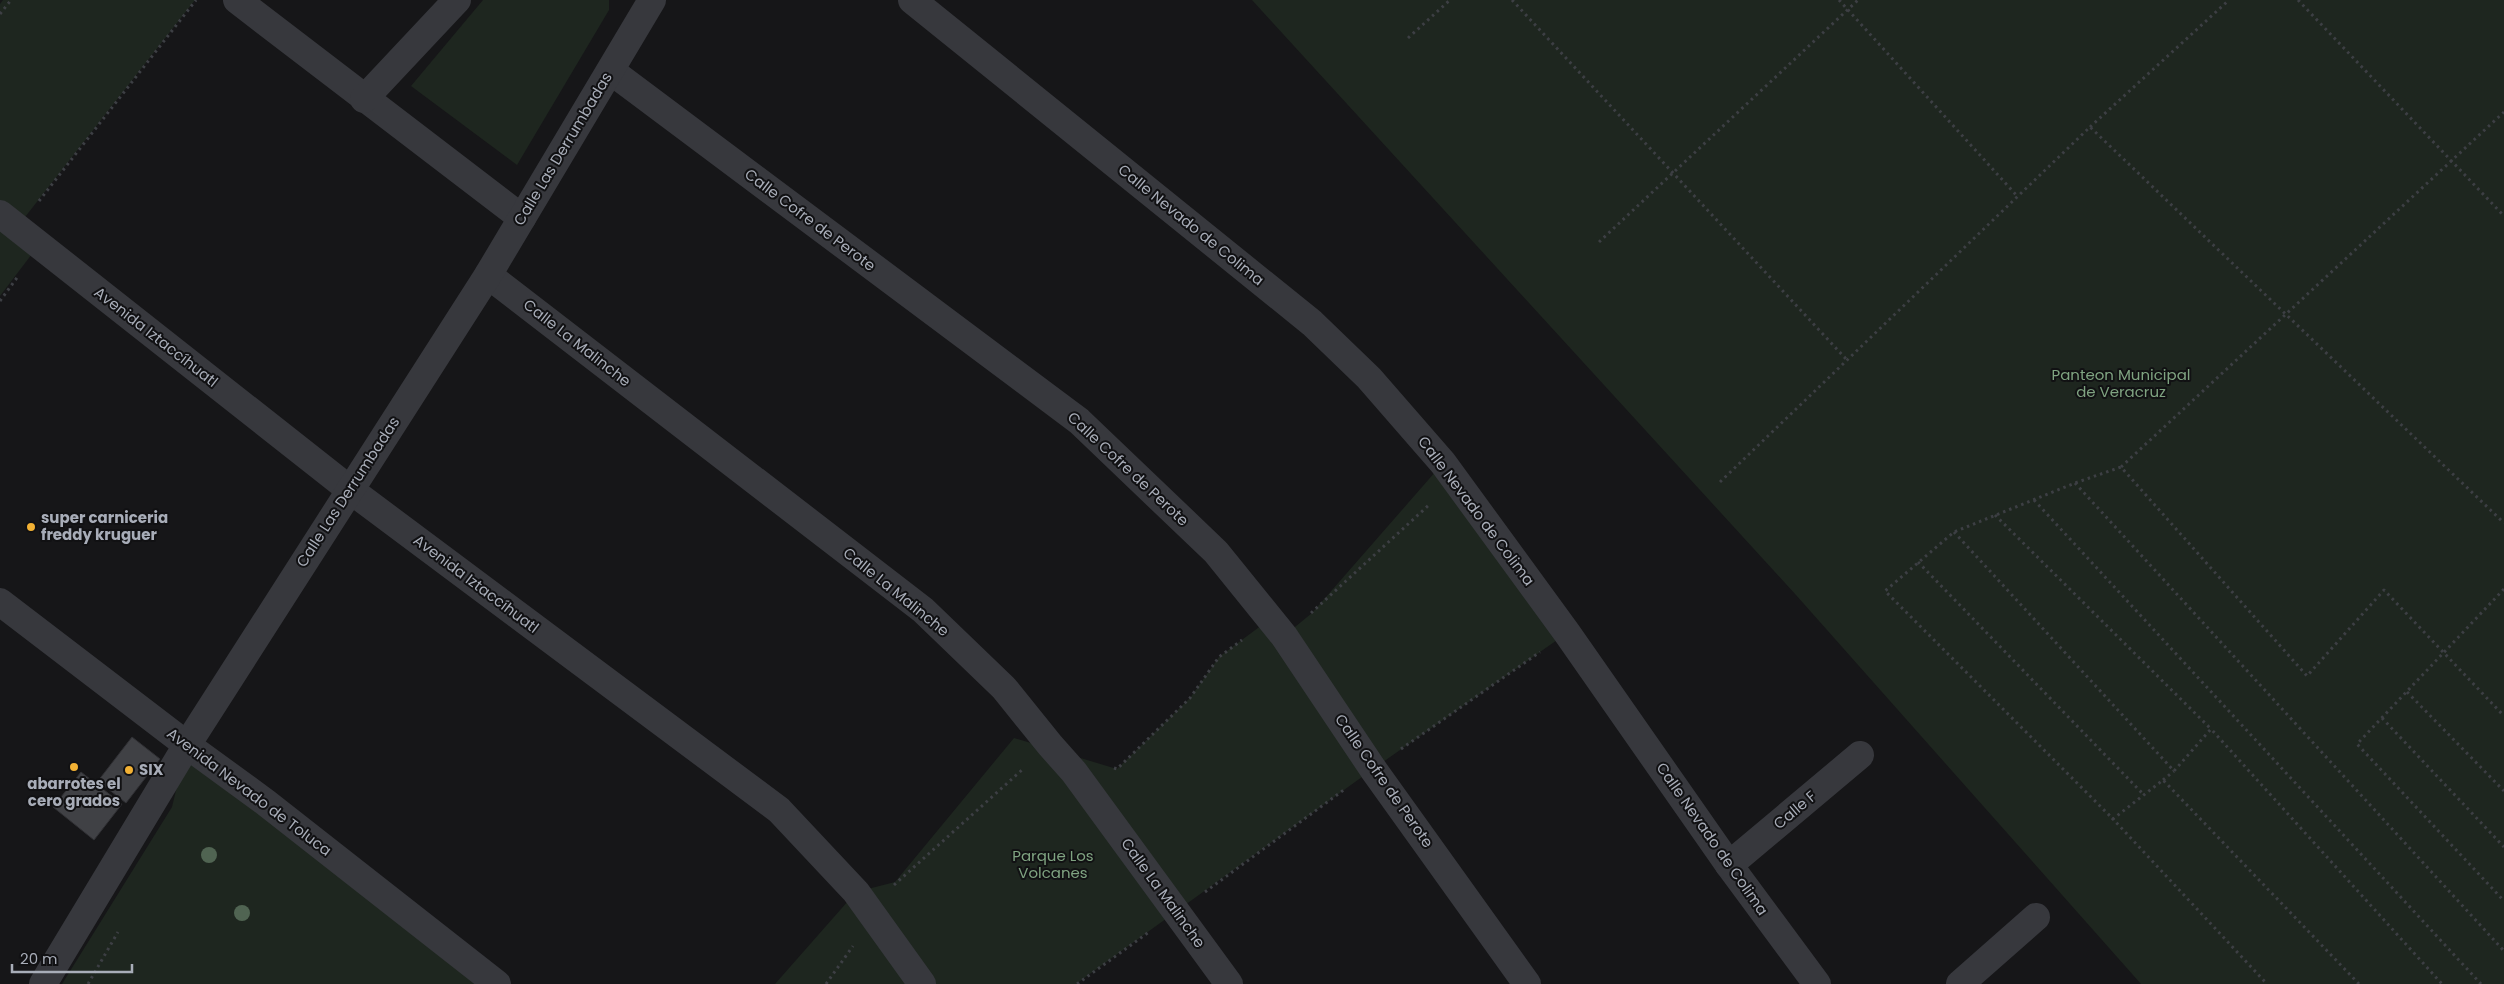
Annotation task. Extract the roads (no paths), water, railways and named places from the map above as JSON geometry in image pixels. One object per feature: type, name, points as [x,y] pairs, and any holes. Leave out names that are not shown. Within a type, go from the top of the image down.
[{"type":"street","points":[[237,0],[522,218]]},
{"type":"street","points":[[364,99],[457,0]]},
{"type":"street","name":"Calle Las Derrumbadas","points":[[43,984],[187,745],[488,274],[652,0]]},
{"type":"street","name":"Calle Nevado de Colima","points":[[912,0],[1312,323],[1369,378],[1456,481],[1567,633],[1729,866],[1817,984]]},
{"type":"street","name":"Calle Cofre de Perote","points":[[611,71],[1078,421],[1216,552],[1284,636],[1373,769],[1527,984]]},
{"type":"street","name":"Avenida Iztaccíhuatl","points":[[9,221],[349,489],[779,810],[856,892],[922,984]]},
{"type":"street","name":"Calle La Malinche","points":[[488,274],[923,610],[1004,688],[1074,772],[1229,984]]},
{"type":"street","name":"Avenida Nevado de Toluca","points":[[0,602],[265,802],[496,984]]},
{"type":"street","name":"Calle F","points":[[1729,866],[1860,755]]},
{"type":"street","points":[[1960,984],[2036,917]]},
{"type":"place","name":"super carniceria freddy kruguer","points":[[31,527]]},
{"type":"place","name":"abarrotes el cero grados","points":[[74,767]]},
{"type":"place","name":"SIX","points":[[129,770]]},
{"type":"park label","name":"Panteon Municipal de Veracruz","points":[[2121,384]]},
{"type":"park label","name":"Parque Los Volcanes","points":[[1053,864]]}]
